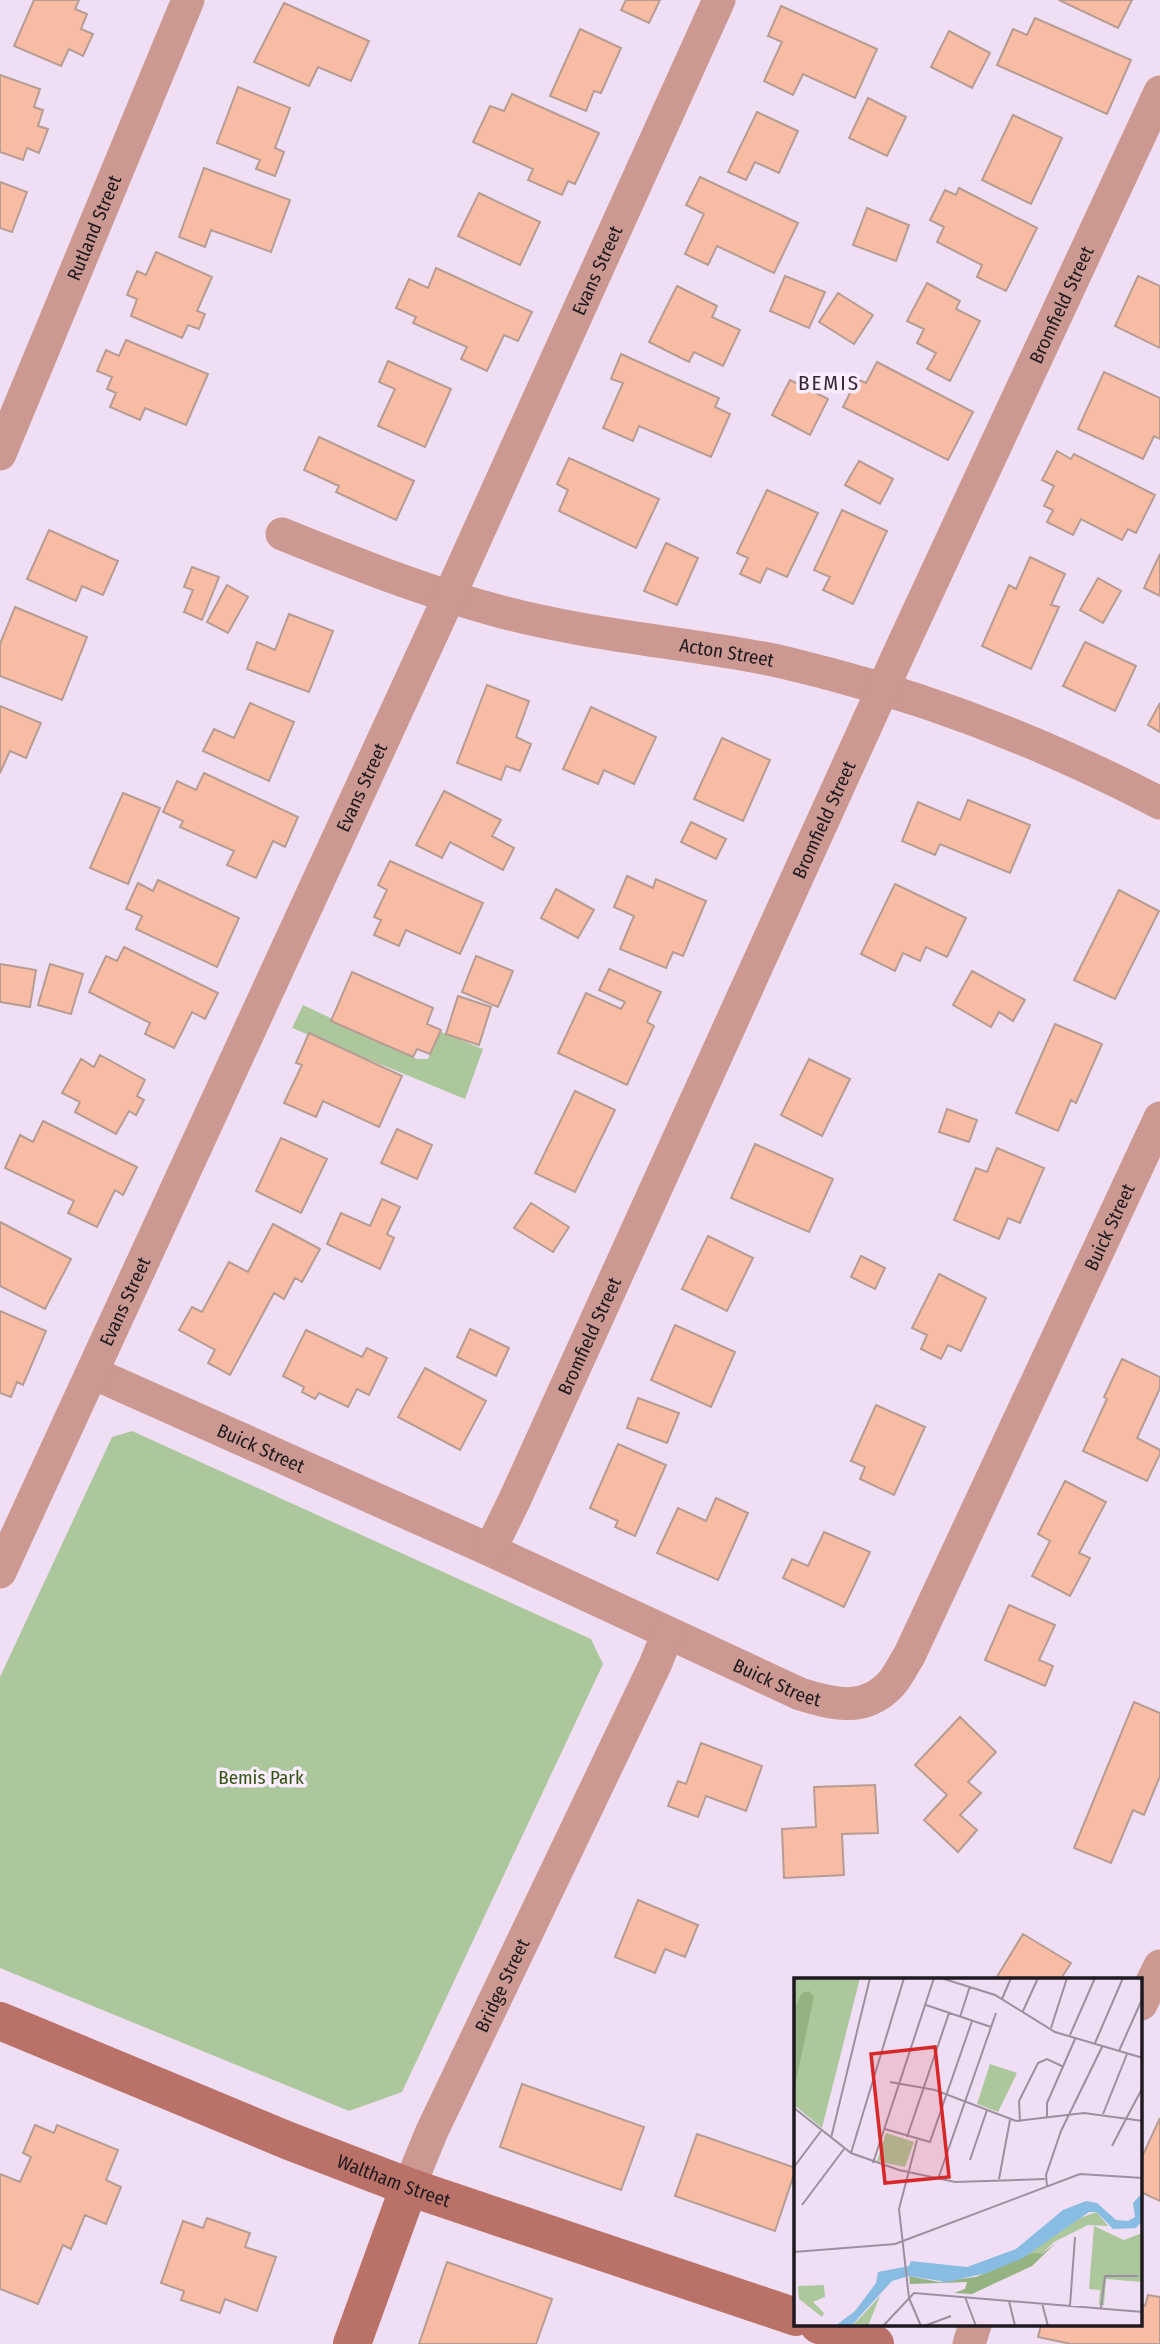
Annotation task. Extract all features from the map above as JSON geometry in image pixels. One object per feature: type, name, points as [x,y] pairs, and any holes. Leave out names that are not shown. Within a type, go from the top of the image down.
[{"type":"street","name":"Rutland Street","points":[[0,454],[188,0]]},
{"type":"street","name":"Evans Street","points":[[0,1572],[449,597],[719,0]]},
{"type":"street","name":"Bromfield Street","points":[[490,1550],[883,688],[1160,92]]},
{"type":"street","name":"Acton Street","points":[[282,534],[449,597],[556,625],[770,659],[883,688],[1007,731],[1072,759],[1160,803]]},
{"type":"street","name":"Buick Street","points":[[93,1373],[490,1550],[800,1694],[835,1705],[867,1702],[891,1684],[909,1656],[1160,1118]]},
{"type":"street","name":"Bridge Street","points":[[352,2344],[432,2131],[668,1633]]},
{"type":"street","points":[[1142,2002],[1160,1966]]},
{"type":"street","name":"Waltham Street","points":[[0,2021],[289,2141],[409,2187],[794,2316]]},
{"type":"street","points":[[822,2326],[875,2344]]},
{"type":"street","points":[[969,2344],[975,2326]]},
{"type":"green space","points":[[303,1005],[417,1059],[428,1059],[439,1031],[483,1049],[465,1099],[292,1028]]},
{"type":"green space","name":"Bemis Park","points":[[132,1431],[591,1639],[603,1664],[402,2092],[349,2111],[0,1968],[0,1677],[112,1437]]},
{"type":"building","points":[[34,0],[79,0],[75,9],[87,14],[81,29],[93,34],[83,56],[69,49],[61,66],[14,46]]},
{"type":"building","points":[[626,0],[660,0],[649,23],[621,10]]},
{"type":"building","points":[[1059,0],[1132,0],[1118,28]]},
{"type":"building","points":[[284,3],[369,41],[351,81],[318,67],[309,86],[254,62]]},
{"type":"building","points":[[781,6],[877,49],[855,98],[803,74],[793,95],[764,81],[782,42],[768,36]]},
{"type":"building","points":[[1035,18],[1131,60],[1107,114],[997,65],[1013,29],[1027,35]]},
{"type":"building","points":[[580,29],[621,48],[601,93],[594,91],[586,111],[550,96]]},
{"type":"building","points":[[949,31],[990,53],[972,88],[931,67]]},
{"type":"building","points":[[0,75],[40,89],[34,107],[43,110],[38,126],[48,129],[39,153],[27,148],[23,160],[0,152]]},
{"type":"building","points":[[238,87],[290,108],[275,148],[284,152],[275,176],[256,169],[260,160],[217,143]]},
{"type":"building","points":[[512,94],[599,133],[575,184],[568,181],[562,195],[528,180],[533,169],[473,142],[490,106],[504,111]]},
{"type":"building","points":[[868,98],[906,117],[887,156],[849,138]]},
{"type":"building","points":[[757,112],[798,131],[779,173],[755,162],[746,180],[728,172]]},
{"type":"building","points":[[1013,115],[1062,138],[1031,204],[982,180]]},
{"type":"building","points":[[204,168],[290,200],[271,252],[211,230],[205,247],[179,237]]},
{"type":"building","points":[[700,177],[798,223],[774,273],[717,246],[708,265],[685,254],[704,214],[686,205]]},
{"type":"building","points":[[0,182],[27,192],[12,232],[0,228]]},
{"type":"building","points":[[959,188],[1037,228],[1006,291],[977,277],[982,265],[937,242],[944,227],[930,220],[945,190],[956,195]]},
{"type":"building","points":[[479,193],[540,222],[520,265],[458,236]]},
{"type":"building","points":[[867,208],[909,225],[896,261],[853,245]]},
{"type":"building","points":[[156,252],[212,277],[197,311],[205,314],[199,329],[188,325],[182,338],[131,316],[137,299],[127,295],[137,271],[146,275]]},
{"type":"building","points":[[436,268],[532,312],[518,341],[504,335],[487,371],[461,359],[467,347],[413,323],[416,317],[396,308],[409,279],[428,288]]},
{"type":"building","points":[[785,276],[825,292],[809,328],[770,311]]},
{"type":"building","points":[[1138,276],[1160,286],[1160,348],[1115,326]]},
{"type":"building","points":[[927,283],[960,301],[956,309],[980,321],[950,381],[927,369],[936,353],[917,343],[924,329],[907,321]]},
{"type":"building","points":[[677,286],[717,306],[712,317],[740,330],[723,366],[694,352],[689,362],[649,342]]},
{"type":"building","points":[[838,293],[873,315],[854,344],[819,322]]},
{"type":"building","points":[[126,340],[208,374],[186,425],[145,408],[140,420],[110,407],[116,393],[107,389],[112,377],[97,371],[106,350],[119,356]]},
{"type":"building","points":[[621,354],[719,398],[715,407],[730,414],[711,457],[639,426],[633,441],[603,428],[623,383],[611,379]]},
{"type":"building","points":[[388,361],[451,389],[425,447],[378,426],[395,389],[379,382]]},
{"type":"building","points":[[877,362],[973,412],[948,460],[843,407],[857,379],[866,383]]},
{"type":"building","points":[[1104,372],[1160,398],[1160,439],[1154,436],[1143,459],[1078,429]]},
{"type":"building","points":[[790,380],[828,399],[810,435],[772,415]]},
{"type":"building","points":[[319,437],[414,481],[396,520],[336,492],[339,486],[304,470]]},
{"type":"building","points":[[1057,451],[1071,459],[1074,454],[1155,495],[1136,533],[1128,529],[1122,540],[1081,519],[1073,535],[1047,522],[1053,510],[1044,506],[1054,486],[1042,480]]},
{"type":"building","points":[[569,458],[659,499],[636,548],[559,511],[568,490],[557,484]]},
{"type":"building","points":[[859,461],[893,479],[880,504],[845,485]]},
{"type":"building","points":[[767,490],[818,513],[787,577],[767,568],[760,583],[740,574],[748,558],[737,553]]},
{"type":"building","points":[[842,510],[887,531],[853,604],[823,590],[830,577],[814,570]]},
{"type":"building","points":[[49,530],[118,561],[103,595],[82,586],[76,601],[27,579]]},
{"type":"building","points":[[666,543],[698,558],[677,605],[644,591]]},
{"type":"building","points":[[1160,554],[1160,596],[1144,588]]},
{"type":"building","points":[[1030,557],[1065,574],[1051,605],[1059,607],[1031,669],[982,646],[1009,585],[1016,589]]},
{"type":"building","points":[[192,567],[219,577],[202,620],[184,612],[193,590],[184,587]]},
{"type":"building","points":[[1098,578],[1121,591],[1103,623],[1080,610]]},
{"type":"building","points":[[227,585],[248,597],[228,633],[207,622]]},
{"type":"building","points":[[15,607],[87,637],[62,700],[0,676],[0,644]]},
{"type":"building","points":[[289,614],[333,631],[309,692],[247,669],[257,642],[275,650]]},
{"type":"building","points":[[1085,642],[1136,666],[1115,711],[1063,686]]},
{"type":"building","points":[[487,685],[529,701],[516,737],[531,744],[520,771],[506,766],[501,780],[457,763]]},
{"type":"building","points":[[250,703],[294,722],[269,781],[203,751],[214,729],[234,738]]},
{"type":"building","points":[[1160,703],[1160,732],[1148,725]]},
{"type":"building","points":[[0,706],[41,723],[26,758],[10,751],[0,773]]},
{"type":"building","points":[[591,707],[656,737],[634,784],[604,770],[598,784],[563,769]]},
{"type":"building","points":[[722,738],[770,760],[743,821],[694,799]]},
{"type":"building","points":[[204,773],[298,817],[285,847],[273,841],[256,878],[227,865],[234,851],[180,827],[183,821],[163,812],[177,781],[196,790]]},
{"type":"building","points":[[444,791],[501,820],[492,836],[514,848],[503,870],[450,842],[442,858],[416,845]]},
{"type":"building","points":[[123,793],[160,808],[128,884],[90,868]]},
{"type":"building","points":[[968,800],[1030,825],[1010,873],[940,844],[935,855],[902,841],[918,802],[960,820]]},
{"type":"building","points":[[691,822],[726,839],[716,859],[681,842]]},
{"type":"building","points":[[390,861],[483,903],[460,954],[406,930],[399,946],[374,935],[381,920],[374,917],[387,890],[378,885]]},
{"type":"building","points":[[627,876],[653,888],[656,879],[706,901],[683,956],[673,952],[666,968],[620,949],[634,916],[614,907]]},
{"type":"building","points":[[158,880],[239,918],[217,967],[136,929],[142,916],[126,909],[138,883],[153,891]]},
{"type":"building","points":[[895,884],[966,918],[947,957],[926,947],[920,961],[903,953],[895,971],[861,954]]},
{"type":"building","points":[[556,889],[594,910],[578,938],[541,918]]},
{"type":"building","points":[[1119,890],[1159,911],[1115,999],[1074,980]]},
{"type":"building","points":[[124,947],[218,993],[205,1019],[192,1012],[174,1048],[145,1034],[150,1023],[89,992],[106,956],[117,961]]},
{"type":"building","points":[[476,956],[513,971],[498,1007],[462,992]]},
{"type":"building","points":[[0,964],[36,970],[30,1007],[0,1002]]},
{"type":"building","points":[[50,964],[83,974],[71,1014],[38,1005]]},
{"type":"building","points":[[609,969],[661,992],[647,1022],[654,1026],[627,1085],[558,1053],[586,993],[621,1009],[625,1002],[599,990]]},
{"type":"building","points":[[972,971],[1025,1000],[1013,1021],[999,1012],[991,1027],[953,1005]]},
{"type":"building","points":[[352,972],[433,1008],[427,1024],[441,1030],[430,1054],[417,1049],[413,1057],[331,1021]]},
{"type":"building","points":[[458,996],[491,1007],[479,1045],[446,1034]]},
{"type":"building","points":[[1055,1024],[1102,1044],[1076,1103],[1071,1100],[1058,1131],[1016,1113]]},
{"type":"building","points":[[309,1033],[402,1076],[379,1127],[323,1101],[316,1117],[284,1103],[302,1065],[296,1063]]},
{"type":"building","points":[[100,1055],[145,1080],[137,1096],[144,1100],[136,1115],[129,1111],[116,1134],[75,1112],[80,1102],[62,1093],[81,1059],[94,1067]]},
{"type":"building","points":[[809,1059],[850,1079],[822,1136],[781,1115]]},
{"type":"building","points":[[575,1091],[615,1110],[575,1192],[535,1173]]},
{"type":"building","points":[[947,1109],[977,1120],[969,1142],[939,1132]]},
{"type":"building","points":[[43,1121],[137,1167],[123,1195],[115,1190],[97,1227],[68,1213],[74,1201],[5,1168],[20,1135],[33,1142]]},
{"type":"building","points":[[397,1129],[432,1145],[417,1179],[381,1163]]},
{"type":"building","points":[[281,1138],[327,1159],[301,1213],[256,1191]]},
{"type":"building","points":[[755,1144],[833,1179],[809,1232],[731,1198]]},
{"type":"building","points":[[997,1148],[1044,1168],[1020,1223],[1008,1218],[999,1239],[954,1220],[976,1168],[987,1172]]},
{"type":"building","points":[[382,1199],[400,1207],[387,1234],[394,1238],[380,1269],[327,1244],[341,1213],[370,1226]]},
{"type":"building","points":[[531,1203],[569,1227],[553,1252],[514,1228]]},
{"type":"building","points":[[0,1222],[71,1259],[45,1309],[0,1286]]},
{"type":"building","points":[[273,1224],[320,1249],[302,1282],[295,1278],[284,1299],[274,1293],[230,1375],[208,1363],[215,1350],[179,1330],[192,1307],[202,1312],[229,1262],[248,1272]]},
{"type":"building","points":[[708,1236],[753,1258],[727,1311],[682,1289]]},
{"type":"building","points":[[861,1256],[885,1268],[875,1289],[851,1277]]},
{"type":"building","points":[[939,1274],[986,1298],[961,1351],[948,1345],[941,1359],[921,1349],[927,1335],[912,1328]]},
{"type":"building","points":[[0,1311],[46,1331],[23,1385],[17,1382],[11,1397],[0,1393]]},
{"type":"building","points":[[675,1325],[735,1352],[711,1407],[651,1380]]},
{"type":"building","points":[[470,1329],[509,1348],[496,1376],[457,1357]]},
{"type":"building","points":[[306,1330],[362,1357],[367,1348],[387,1358],[369,1395],[357,1389],[348,1407],[319,1393],[315,1399],[302,1392],[304,1387],[283,1376]]},
{"type":"building","points":[[1122,1359],[1160,1377],[1160,1388],[1137,1438],[1160,1450],[1147,1481],[1083,1451]]},
{"type":"building","points":[[425,1368],[486,1401],[460,1450],[398,1417]]},
{"type":"building","points":[[638,1398],[679,1413],[667,1443],[627,1428]]},
{"type":"building","points":[[876,1405],[925,1427],[894,1495],[860,1479],[865,1467],[851,1461]]},
{"type":"building","points":[[618,1444],[666,1465],[635,1536],[615,1527],[618,1521],[590,1508]]},
{"type":"building","points":[[1065,1481],[1106,1502],[1079,1553],[1090,1558],[1070,1596],[1032,1576],[1050,1541],[1038,1534]]},
{"type":"building","points":[[716,1498],[748,1513],[718,1580],[657,1553],[678,1508],[706,1521]]},
{"type":"building","points":[[824,1532],[870,1552],[844,1607],[783,1578],[792,1559],[808,1566]]},
{"type":"building","points":[[1009,1605],[1055,1625],[1039,1660],[1053,1666],[1045,1686],[985,1660]]},
{"type":"building","points":[[1134,1702],[1160,1713],[1160,1776],[1144,1815],[1133,1810],[1111,1863],[1074,1848]]},
{"type":"building","points":[[960,1717],[996,1752],[968,1782],[981,1793],[960,1815],[977,1830],[958,1852],[924,1820],[947,1795],[915,1765]]},
{"type":"building","points":[[701,1743],[762,1766],[746,1811],[706,1796],[698,1817],[668,1806],[678,1781],[686,1784]]},
{"type":"building","points":[[875,1785],[878,1833],[842,1834],[844,1875],[784,1878],[782,1829],[816,1827],[814,1787]]},
{"type":"building","points":[[638,1900],[698,1925],[685,1957],[665,1949],[655,1973],[615,1957]]},
{"type":"building","points":[[1023,1934],[1071,1963],[1061,1978],[996,1978]]},
{"type":"building","points":[[522,2084],[644,2127],[621,2190],[500,2147]]},
{"type":"building","points":[[1160,2118],[1160,2201],[1142,2192],[1142,2157]]},
{"type":"building","points":[[35,2125],[54,2133],[57,2125],[118,2150],[106,2180],[121,2187],[106,2224],[85,2215],[71,2249],[63,2245],[38,2304],[0,2289],[0,2174],[20,2182],[31,2157],[23,2153]]},
{"type":"building","points":[[697,2134],[794,2167],[775,2231],[675,2196]]},
{"type":"building","points":[[207,2218],[250,2233],[245,2247],[276,2257],[257,2311],[225,2299],[220,2313],[181,2300],[184,2291],[161,2283],[183,2221],[203,2228]]},
{"type":"building","points":[[447,2262],[552,2299],[536,2344],[419,2344]]},
{"type":"building","points":[[1148,2295],[1160,2297],[1160,2344],[1071,2344],[1038,2337],[1041,2326],[1142,2326],[1142,2305],[1145,2306]]},
{"type":"district","name":"BEMIS","points":[[829,383]]}]
